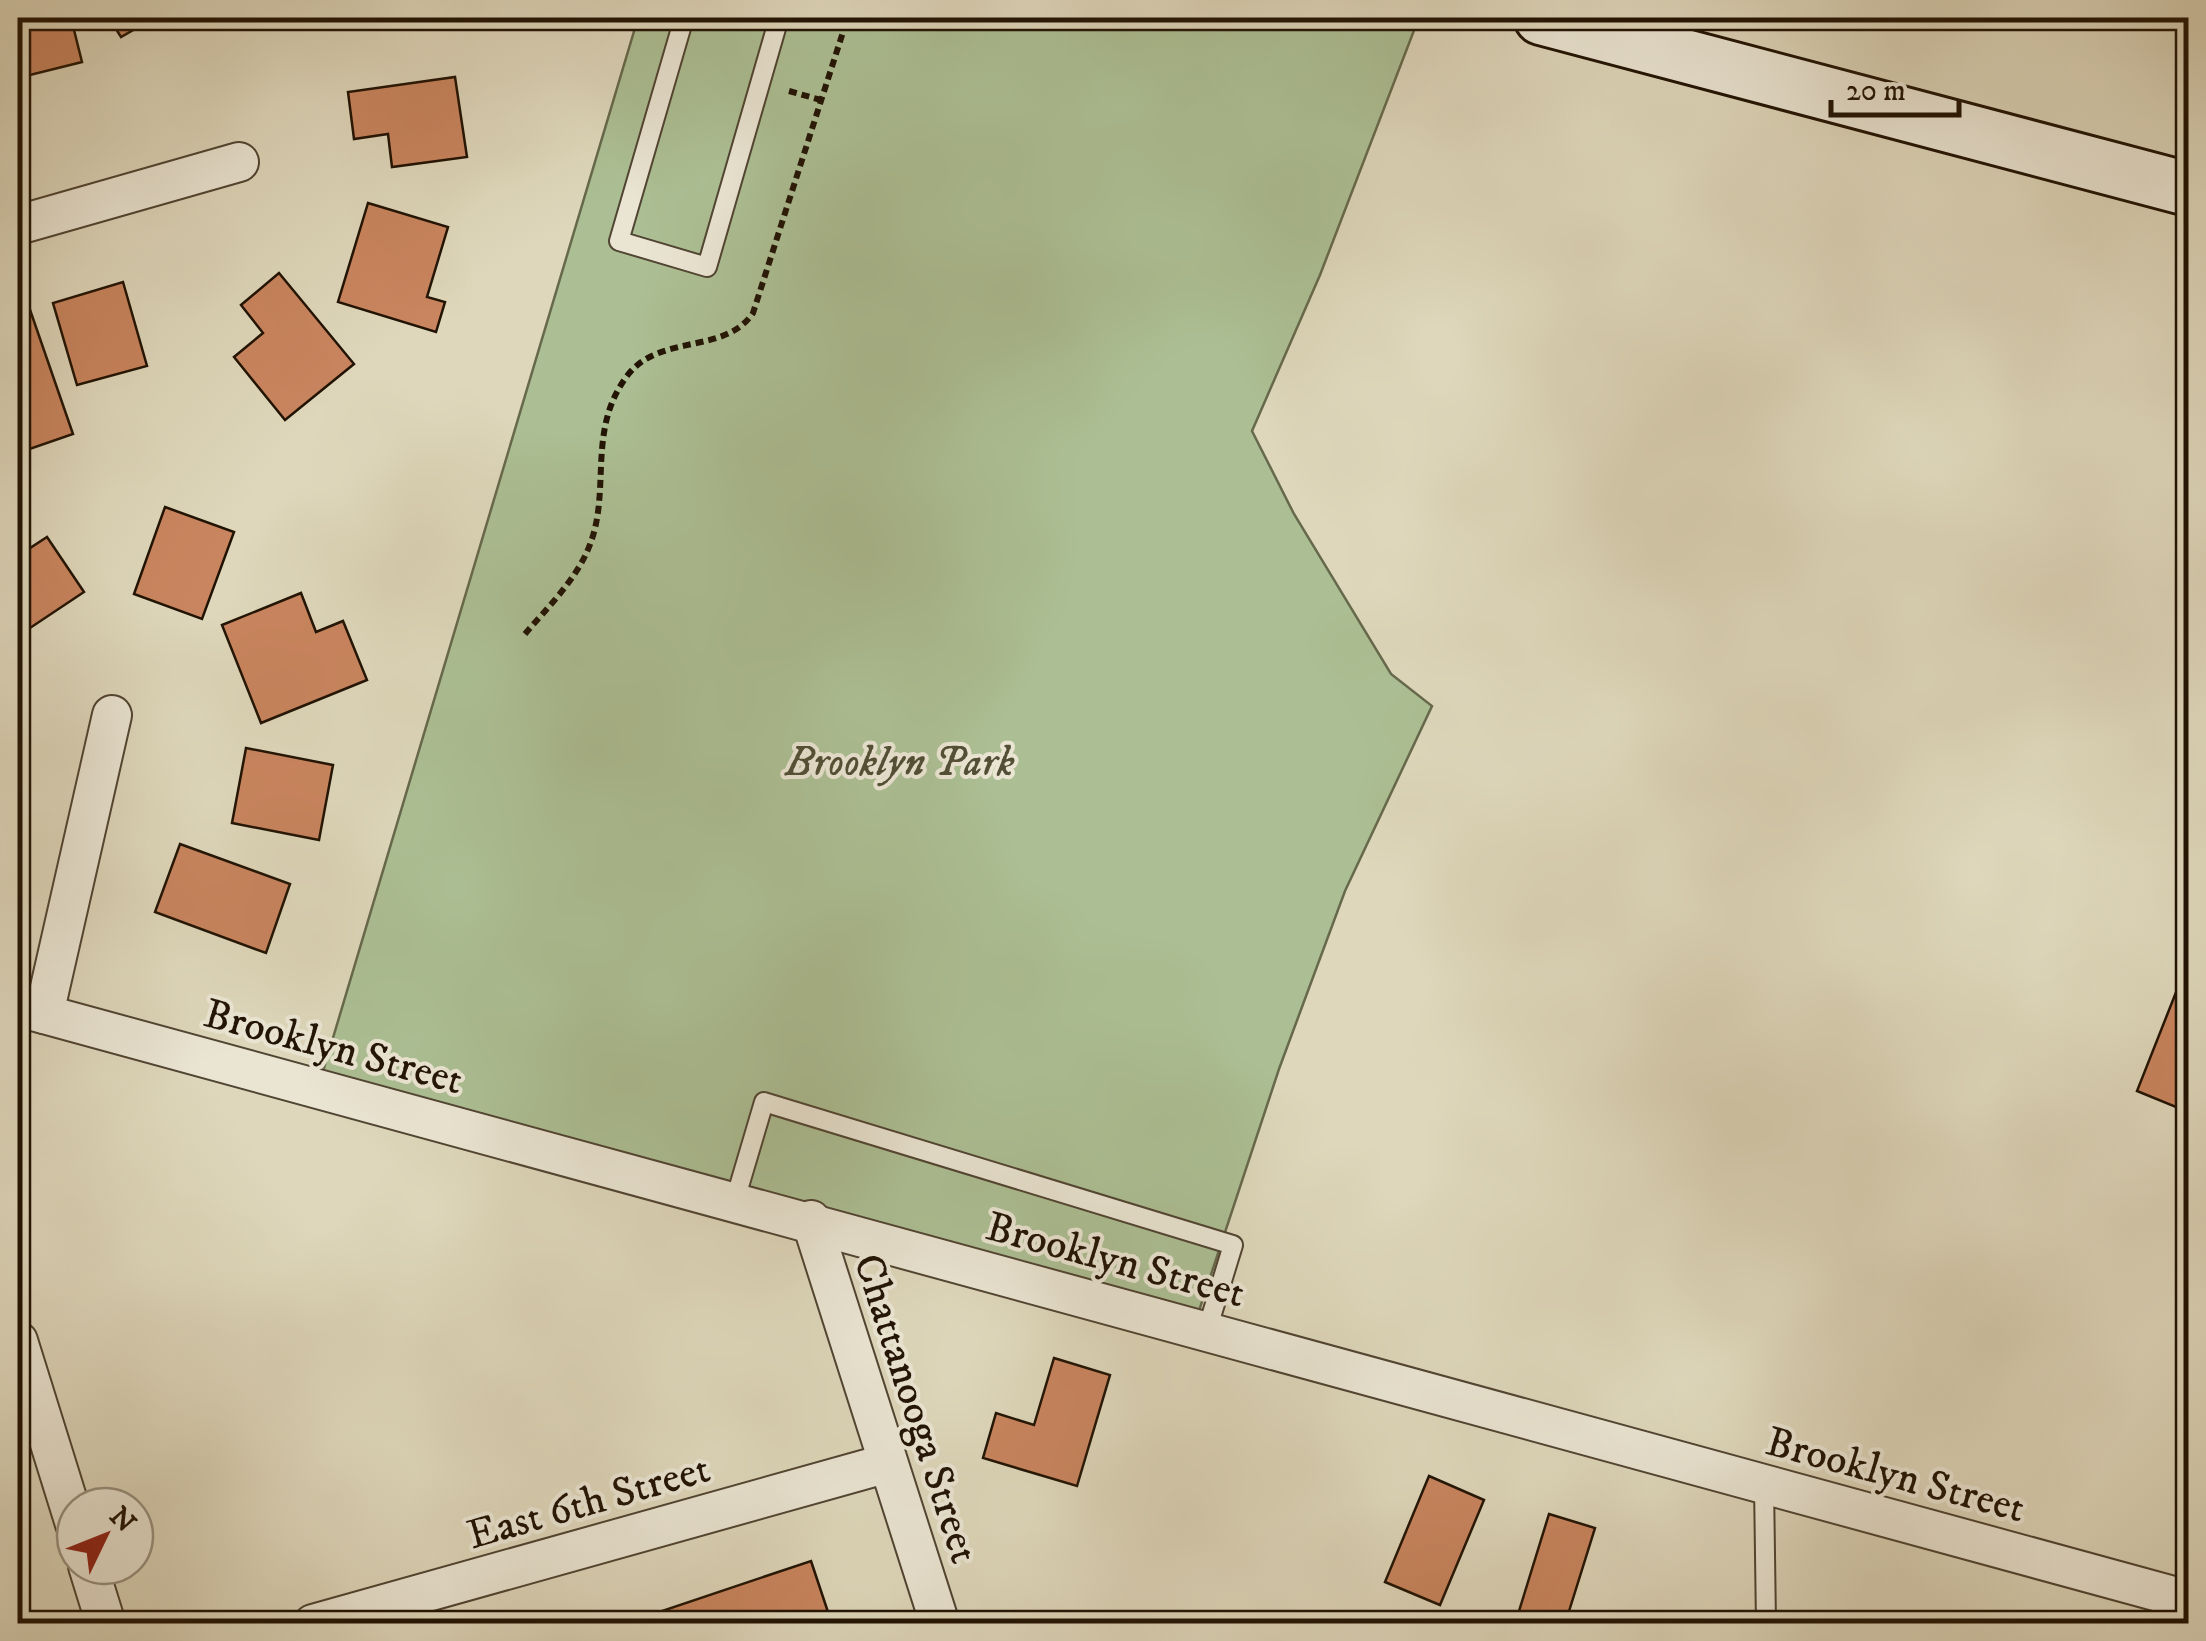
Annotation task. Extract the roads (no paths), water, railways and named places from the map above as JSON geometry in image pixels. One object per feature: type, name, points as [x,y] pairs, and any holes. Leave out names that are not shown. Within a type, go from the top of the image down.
[{"type":"street","points":[[1540,18],[2188,189]]},
{"type":"street","points":[[18,225],[240,162]]},
{"type":"street","points":[[31,1011],[112,716]]},
{"type":"street","name":"Brooklyn Street","points":[[31,1011],[810,1220],[2188,1600]]},
{"type":"street","name":"Chattanooga Street","points":[[810,1220],[940,1624]]},
{"type":"street","points":[[18,1341],[63,1486]]},
{"type":"street","name":"East 6th Street","points":[[313,1624],[888,1463]]},
{"type":"street","points":[[94,1586],[106,1624]]},
{"type":"lane","points":[[684,18],[619,241],[707,267],[780,18]]},
{"type":"lane","points":[[735,1200],[764,1102],[1233,1245],[1207,1330]]},
{"type":"lane","points":[[1764,1483],[1766,1624]]},
{"type":"park label","name":"Brooklyn Park","points":[[900,760]]}]
